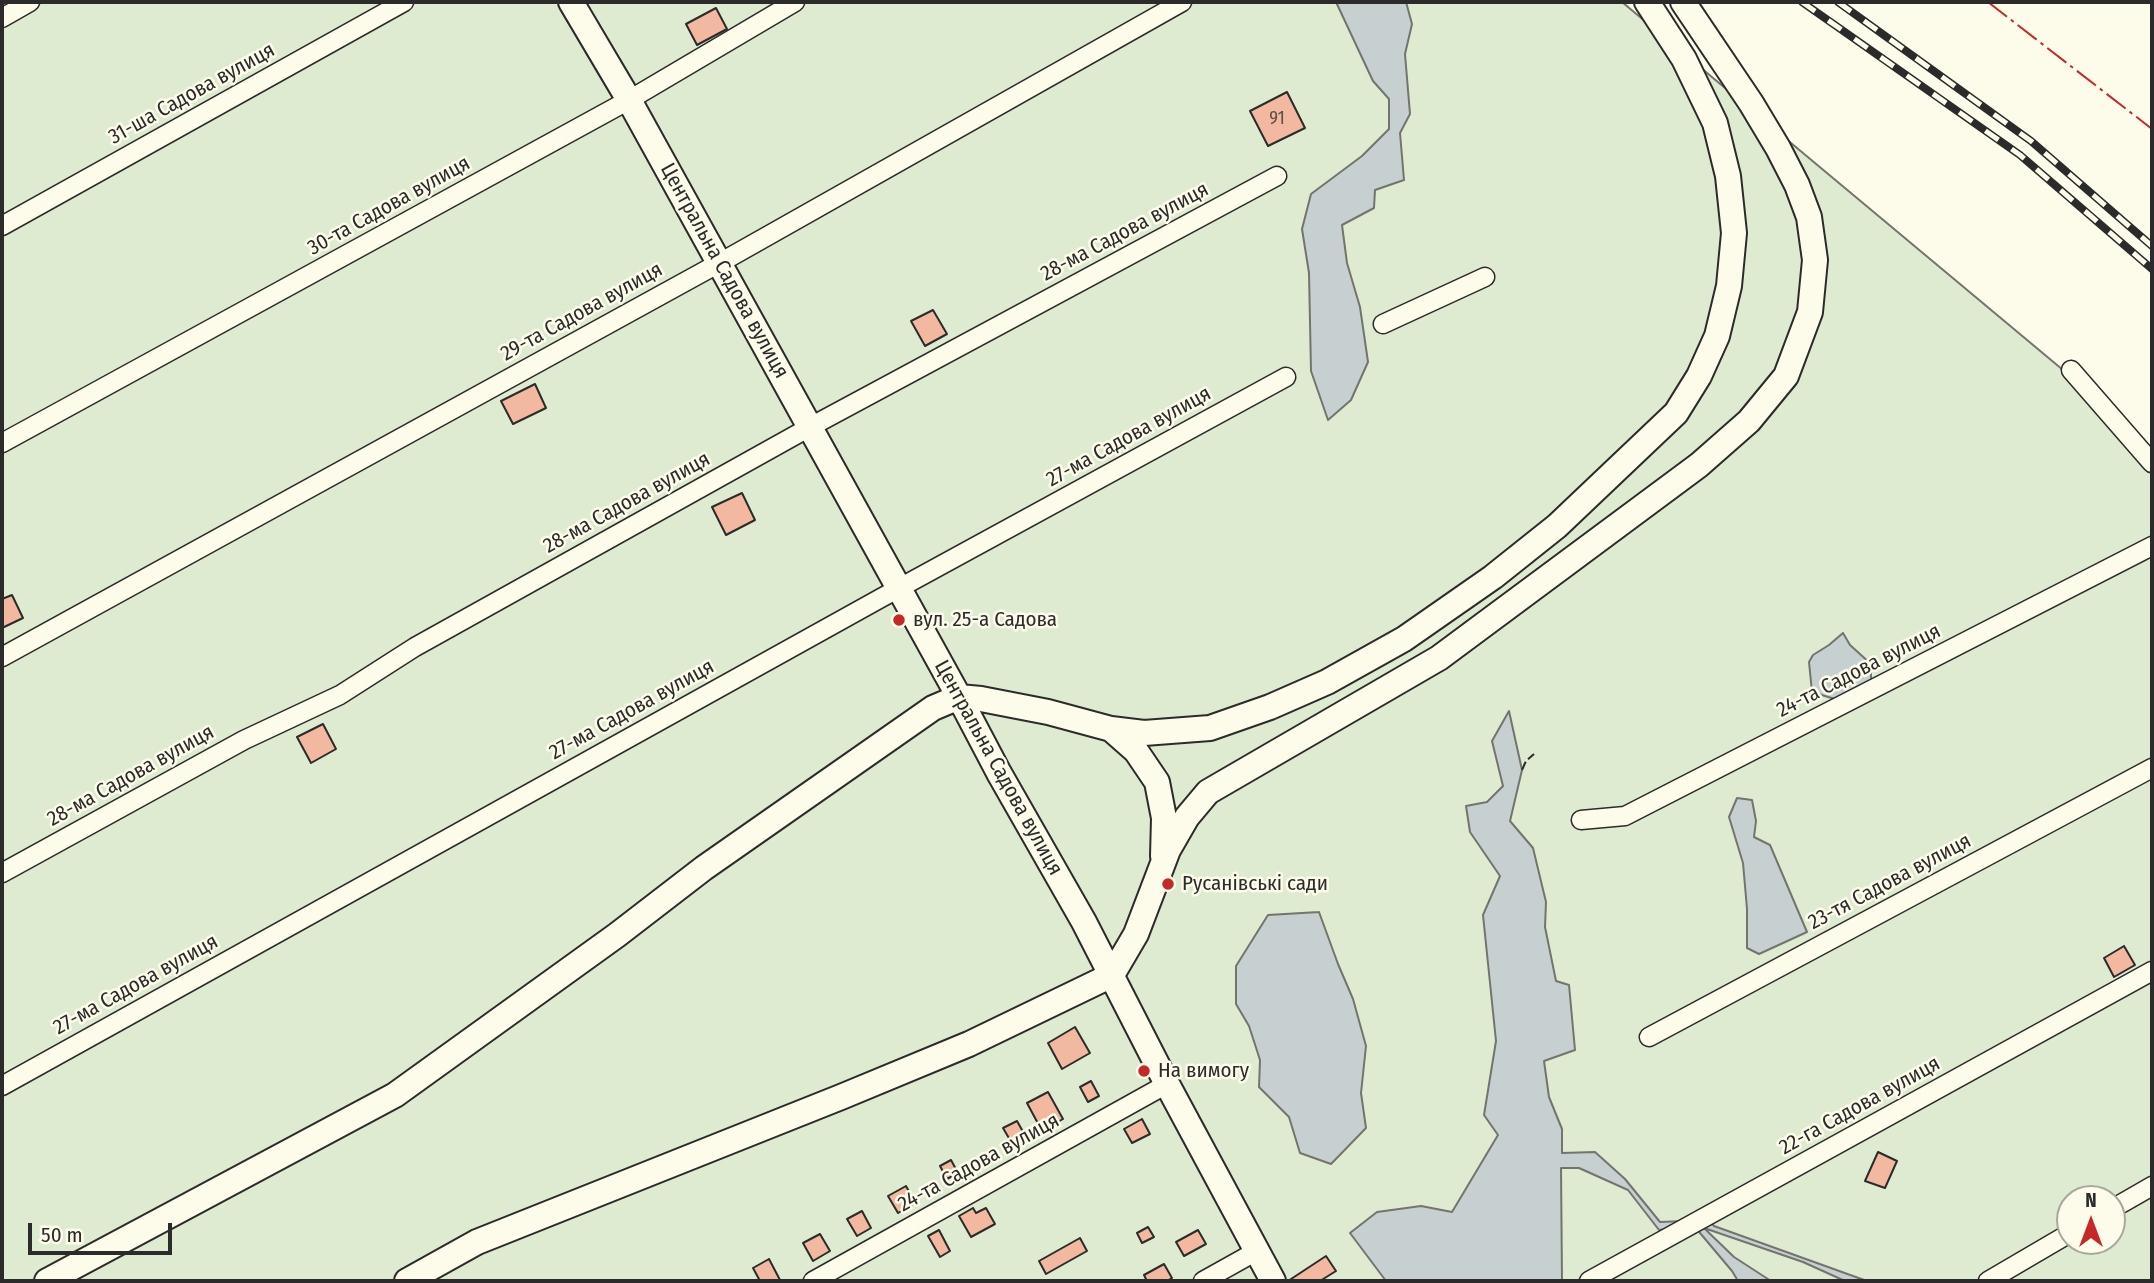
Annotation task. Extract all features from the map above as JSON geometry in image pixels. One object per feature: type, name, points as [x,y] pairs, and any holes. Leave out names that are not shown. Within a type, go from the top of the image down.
[{"type":"main road","name":"Центральна Садова вулиця","points":[[572,2],[629,100],[1112,975],[1255,1252],[1273,1281]]},
{"type":"main road","points":[[47,1281],[396,1095],[715,861],[933,708],[959,697],[1048,712],[1111,729],[1144,733],[1210,728],[1270,706],[1338,676],[1404,639],[1493,577],[1557,526],[1676,413],[1699,376],[1717,337],[1729,286],[1734,233],[1728,176],[1715,123],[1684,60],[1647,2]]},
{"type":"main road","points":[[407,1281],[477,1242],[956,1049],[1112,975],[1136,934],[1163,864],[1187,817],[1208,792],[1439,658],[1699,465],[1749,421],[1786,376],[1810,312],[1815,260],[1809,218],[1778,148],[1683,2]]},
{"type":"main road","points":[[1111,729],[1136,751],[1157,782],[1164,818],[1163,864]]},
{"type":"street","points":[[2,18],[30,2]]},
{"type":"street","name":"31-ша Садова вулиця","points":[[2,226],[404,2]]},
{"type":"street","name":"30-та Садова вулиця","points":[[2,443],[629,100],[794,2]]},
{"type":"street","name":"29-та Садова вулиця","points":[[2,657],[719,263],[1182,2]]},
{"type":"street","name":"28-ма Садова вулиця","points":[[2,873],[244,740],[340,695],[415,646],[810,427],[1277,176]]},
{"type":"street","points":[[1383,324],[1485,277]]},
{"type":"street","points":[[2071,370],[2152,463]]},
{"type":"street","name":"27-ма Садова вулиця","points":[[2,1086],[1286,377]]},
{"type":"street","name":"24-та Садова вулиця","points":[[1581,820],[1625,816],[2152,546]]},
{"type":"street","name":"23-тя Садова вулиця","points":[[1649,1037],[2152,768]]},
{"type":"street","name":"22-га Садова вулиця","points":[[1589,1281],[2152,971]]},
{"type":"street","name":"24-та Садова вулиця","points":[[813,1281],[1167,1084]]},
{"type":"street","points":[[2126,1201],[2152,1186]]},
{"type":"street","points":[[1988,1281],[2056,1241]]},
{"type":"street","points":[[1203,1281],[1255,1252]]},
{"type":"green space","name":"Русанівські сади","points":[[2,2],[1622,2],[2075,380],[2152,464],[2152,1281],[2,1281]]},
{"type":"shaded area","points":[[1336,2],[1406,2],[1412,24],[1405,54],[1410,114],[1400,133],[1404,180],[1375,190],[1374,208],[1342,225],[1347,263],[1360,307],[1368,362],[1351,400],[1328,420],[1311,371],[1309,273],[1302,229],[1311,194],[1362,156],[1389,129],[1389,99],[1373,81]]},
{"type":"shaded area","points":[[1843,633],[1850,645],[1871,664],[1871,690],[1838,700],[1812,692],[1809,662],[1813,655]]},
{"type":"shaded area","points":[[1509,711],[1522,770],[1510,821],[1533,848],[1546,902],[1545,927],[1556,981],[1569,985],[1575,1050],[1544,1061],[1549,1097],[1562,1129],[1562,1153],[1595,1152],[1625,1179],[1660,1222],[1709,1220],[1714,1226],[1867,1281],[1845,1281],[1803,1262],[1704,1228],[1734,1257],[1771,1281],[1738,1281],[1695,1227],[1659,1230],[1628,1190],[1579,1168],[1561,1168],[1562,1281],[1386,1281],[1350,1233],[1377,1212],[1421,1206],[1452,1212],[1498,1135],[1484,1115],[1496,1041],[1483,915],[1500,876],[1470,832],[1466,806],[1487,802],[1503,786],[1492,741]]},
{"type":"shaded area","points":[[1737,798],[1752,800],[1756,821],[1754,837],[1770,845],[1807,932],[1759,954],[1747,948],[1743,863],[1729,817]]},
{"type":"shaded area","points":[[1319,912],[1353,999],[1366,1046],[1361,1093],[1366,1128],[1331,1164],[1300,1153],[1289,1117],[1259,1087],[1260,1060],[1249,1026],[1236,1004],[1236,966],[1268,915]]},
{"type":"building","points":[[716,8],[727,29],[697,45],[686,24]]},
{"type":"building","points":[[1287,92],[1305,128],[1268,146],[1250,111]]},
{"type":"building","points":[[933,310],[947,334],[925,346],[911,321]]},
{"type":"building","points":[[535,384],[546,408],[513,424],[501,401]]},
{"type":"building","points":[[742,493],[755,520],[726,535],[712,507]]},
{"type":"building","points":[[12,595],[23,618],[2,628],[2,599]]},
{"type":"building","points":[[323,724],[336,749],[311,763],[297,737]]},
{"type":"building","points":[[2124,946],[2135,965],[2114,977],[2104,958]]},
{"type":"building","points":[[1075,1027],[1090,1053],[1062,1069],[1048,1043]]},
{"type":"building","points":[[1091,1081],[1099,1096],[1088,1102],[1080,1087]]},
{"type":"building","points":[[1048,1092],[1063,1119],[1042,1131],[1027,1103]]},
{"type":"building","points":[[1142,1119],[1150,1134],[1132,1143],[1124,1129]]},
{"type":"building","points":[[1017,1121],[1026,1137],[1013,1145],[1003,1128]]},
{"type":"building","points":[[1878,1152],[1897,1161],[1885,1188],[1865,1181]]},
{"type":"building","points":[[951,1160],[958,1173],[947,1179],[940,1166]]},
{"type":"building","points":[[906,1186],[915,1203],[898,1213],[888,1196]]},
{"type":"building","points":[[973,1208],[976,1213],[986,1208],[995,1224],[971,1237],[959,1216]]},
{"type":"building","points":[[862,1211],[871,1228],[857,1236],[847,1219]]},
{"type":"building","points":[[1148,1227],[1154,1237],[1142,1243],[1137,1233]]},
{"type":"building","points":[[939,1230],[950,1251],[940,1257],[928,1236]]},
{"type":"building","points":[[1198,1230],[1206,1244],[1184,1256],[1176,1242]]},
{"type":"building","points":[[820,1234],[830,1251],[813,1261],[803,1243]]},
{"type":"building","points":[[1080,1238],[1087,1251],[1046,1274],[1039,1261]]},
{"type":"building","points":[[1326,1256],[1336,1271],[1320,1281],[1288,1281]]},
{"type":"building","points":[[769,1259],[780,1280],[760,1281],[753,1268]]},
{"type":"building","points":[[1164,1264],[1172,1278],[1167,1281],[1147,1281],[1144,1275]]},
{"type":"railway","points":[[1802,2],[2020,155],[2152,269]]},
{"type":"railway","points":[[1838,2],[2031,141],[2152,246]]},
{"type":"fence","points":[[1522,770],[1526,761],[1534,754]]},
{"type":"power","points":[[1988,2],[2152,129]]},
{"type":"place","name":"вул. 25-а Садова","points":[[899,620]]},
{"type":"place","name":"Русанівські сади","points":[[1168,884]]},
{"type":"place","name":"На вимогу","points":[[1144,1071]]}]
